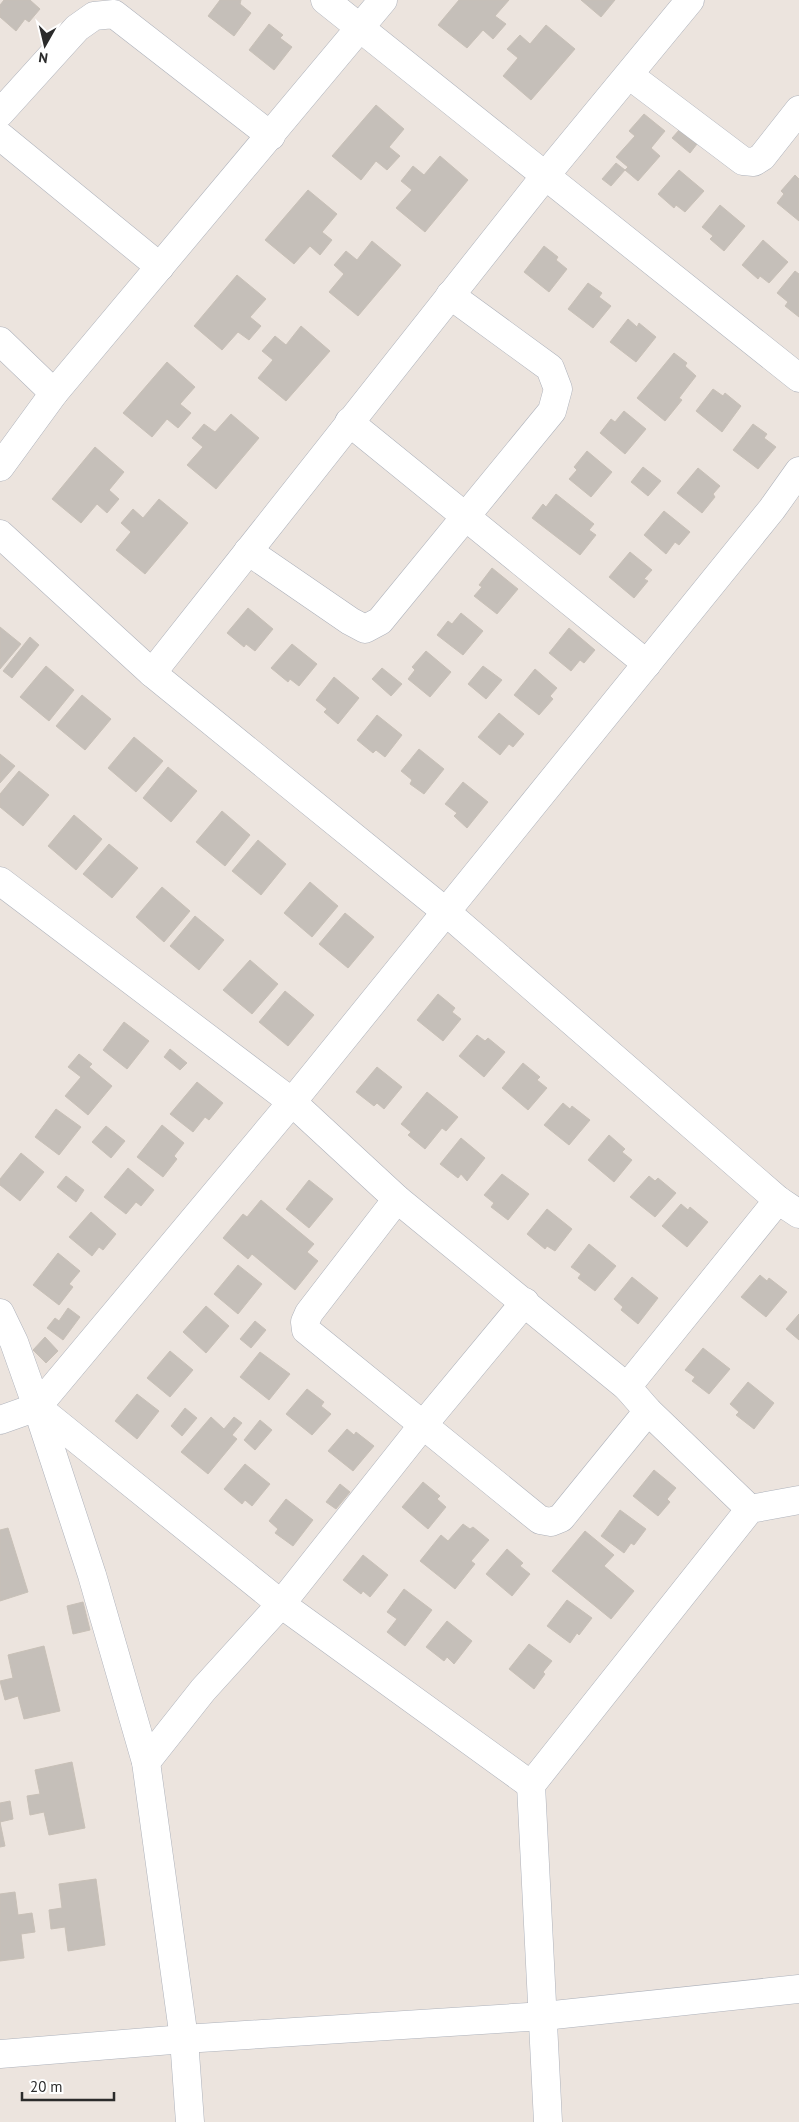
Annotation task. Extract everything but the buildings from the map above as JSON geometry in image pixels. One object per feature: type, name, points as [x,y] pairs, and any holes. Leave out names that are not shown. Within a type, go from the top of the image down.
[{"type":"street","points":[[326,0],[799,378]]},
{"type":"street","points":[[0,467],[54,393],[383,0]]},
{"type":"street","points":[[152,673],[545,176],[690,0]]},
{"type":"street","points":[[0,113],[77,28],[94,16],[114,14],[271,136]]},
{"type":"street","points":[[629,75],[743,161],[754,162],[762,157],[799,110]]},
{"type":"street","points":[[0,136],[160,267]]},
{"type":"street","points":[[248,551],[350,621],[365,629],[380,621],[552,411],[558,389],[550,368],[450,295]]},
{"type":"street","points":[[0,341],[54,393]]},
{"type":"street","points":[[349,422],[647,664]]},
{"type":"street","points":[[0,1420],[37,1407],[292,1102],[647,664],[772,508],[799,471]]},
{"type":"street","points":[[0,534],[152,673],[445,911],[789,1207],[627,1387]]},
{"type":"street","points":[[0,881],[292,1102],[397,1199],[627,1387],[648,1411],[750,1509]]},
{"type":"street","points":[[397,1199],[309,1313],[305,1322],[306,1330],[540,1520],[551,1522],[561,1518],[648,1411]]},
{"type":"street","points":[[146,1762],[203,1690],[281,1604],[524,1302]]},
{"type":"street","points":[[0,1314],[14,1342],[37,1407],[92,1576],[146,1762],[184,2039],[190,2122]]},
{"type":"street","points":[[37,1407],[281,1604],[531,1785]]},
{"type":"street","points":[[548,2122],[531,1785],[750,1509],[799,1500]]},
{"type":"street","points":[[0,2054],[184,2039],[544,2016],[799,1989]]}]
